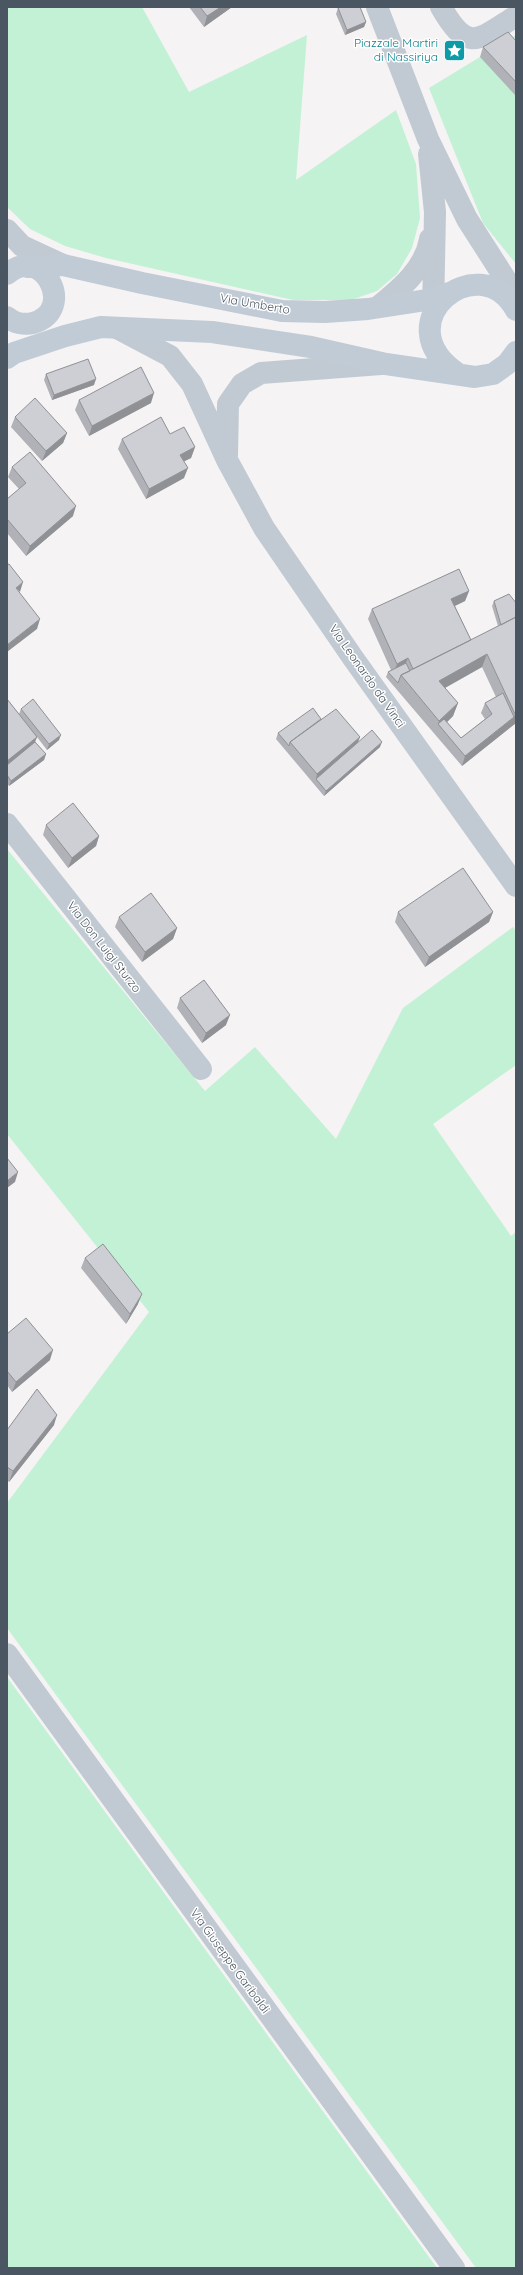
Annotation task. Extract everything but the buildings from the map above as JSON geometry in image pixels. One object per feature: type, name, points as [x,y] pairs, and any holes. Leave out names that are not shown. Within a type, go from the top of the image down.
[{"type":"main road","points":[[7,274],[18,268],[44,268],[52,283],[55,294],[42,318],[40,331],[11,355]]},
{"type":"main road","name":"Via Umberto","points":[[44,268],[142,283],[282,311],[325,312],[438,302],[460,287],[473,285],[486,286],[512,297]]},
{"type":"main road","points":[[438,302],[429,330],[433,348],[443,364],[457,373]]},
{"type":"main road","points":[[7,317],[20,324],[42,318],[109,327],[212,332],[311,347],[386,364],[457,373],[475,377],[493,374],[516,375]]},
{"type":"main road","points":[[11,355],[65,336],[109,327]]},
{"type":"main road","points":[[493,374],[507,364],[516,352]]},
{"type":"street","points":[[377,7],[428,139],[467,219],[512,297]]},
{"type":"street","points":[[441,7],[459,32],[469,38],[480,38],[516,16]]},
{"type":"street","points":[[428,139],[435,212],[438,302]]},
{"type":"street","points":[[378,307],[403,286],[420,266],[429,246],[435,212]]},
{"type":"street","points":[[7,230],[44,268]]},
{"type":"street","name":"Via Leonardo da Vinci","points":[[109,327],[170,356],[192,384],[227,460],[273,541],[353,658],[516,886]]},
{"type":"street","points":[[227,460],[228,404],[242,384],[261,373],[386,364]]},
{"type":"street","name":"Via Don Luigi Sturzo","points":[[7,824],[201,1069]]},
{"type":"street","name":"Via Giuseppe Garibaldi","points":[[7,1654],[454,2268]]},
{"type":"green space","points":[[7,7],[142,7],[189,92],[307,35],[296,180],[396,110],[416,164],[420,218],[412,248],[397,274],[377,291],[351,300],[293,300],[106,258],[65,246],[30,229],[7,207]]},
{"type":"green space","points":[[516,35],[516,264],[483,223],[429,88]]},
{"type":"green space","points":[[7,849],[205,1091],[255,1047],[336,1139],[403,1008],[513,927],[516,931],[516,1065],[433,1124],[511,1236],[516,1232],[516,2268],[476,2268],[7,1628],[7,1503],[149,1312],[7,1134]]},
{"type":"green space","points":[[7,1677],[437,2268],[7,2268]]},
{"type":"place","name":"Piazzale Martiri di Nassiriya","points":[[454,50]]}]
